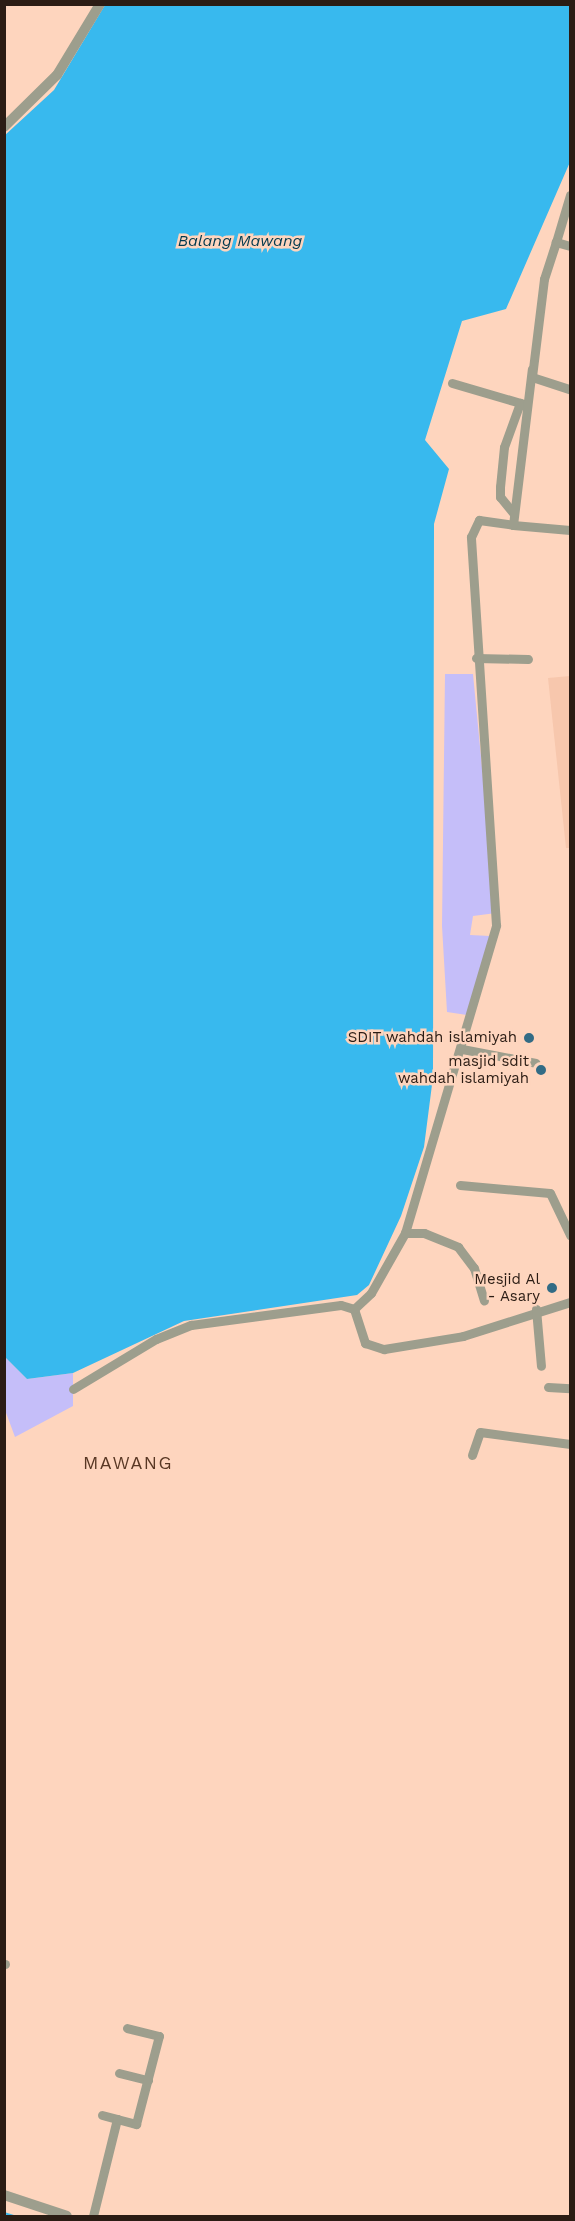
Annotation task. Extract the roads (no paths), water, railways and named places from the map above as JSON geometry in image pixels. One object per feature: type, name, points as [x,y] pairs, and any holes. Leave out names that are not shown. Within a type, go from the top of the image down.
[{"type":"street","points":[[4,127],[57,75],[100,4]]},
{"type":"street","points":[[514,514],[500,497],[504,447],[523,404],[532,373],[538,306],[570,195]]},
{"type":"street","points":[[555,242],[570,246]]},
{"type":"street","points":[[532,373],[570,389]]},
{"type":"street","points":[[455,384],[523,404]]},
{"type":"street","points":[[513,525],[523,404]]},
{"type":"street","points":[[354,1309],[371,1293],[405,1233],[462,1049],[496,925],[476,657],[471,527],[479,519],[513,525],[570,530]]},
{"type":"street","points":[[476,657],[528,658]]},
{"type":"street","points":[[462,1049],[536,1063]]},
{"type":"street","points":[[460,1185],[550,1193],[570,1235]]},
{"type":"street","points":[[405,1233],[424,1233],[458,1247],[474,1268],[484,1300]]},
{"type":"street","points":[[354,1309],[365,1343],[384,1348],[463,1336],[536,1309],[570,1302]]},
{"type":"street","points":[[73,1389],[156,1339],[191,1325],[341,1305],[354,1309]]},
{"type":"street","points":[[536,1309],[541,1366]]},
{"type":"street","points":[[548,1387],[570,1388]]},
{"type":"street","points":[[472,1455],[480,1432],[570,1444]]},
{"type":"street","points":[[102,2115],[136,2124],[159,2036],[126,2028]]},
{"type":"street","points":[[119,2073],[147,2080]]},
{"type":"street","points":[[93,2217],[117,2119]]},
{"type":"street","points":[[4,2194],[67,2217]]},
{"type":"water","name":"Balang Mawang","points":[[105,5],[570,5],[570,162],[506,309],[462,321],[425,440],[449,469],[434,524],[433,1077],[424,1147],[401,1216],[369,1285],[357,1295],[184,1321],[73,1373],[27,1379],[4,1356],[4,136],[54,90]]},
{"type":"waterway","points":[[4,2213],[14,2216]]},
{"type":"place","name":"SDIT wahdah islamiyah","points":[[529,1038]]},
{"type":"place","name":"masjid sdit wahdah islamiyah","points":[[541,1070]]},
{"type":"place","name":"Mesjid Al - Asary","points":[[552,1288]]},
{"type":"district","name":"MAWANG","points":[[128,1463]]}]
